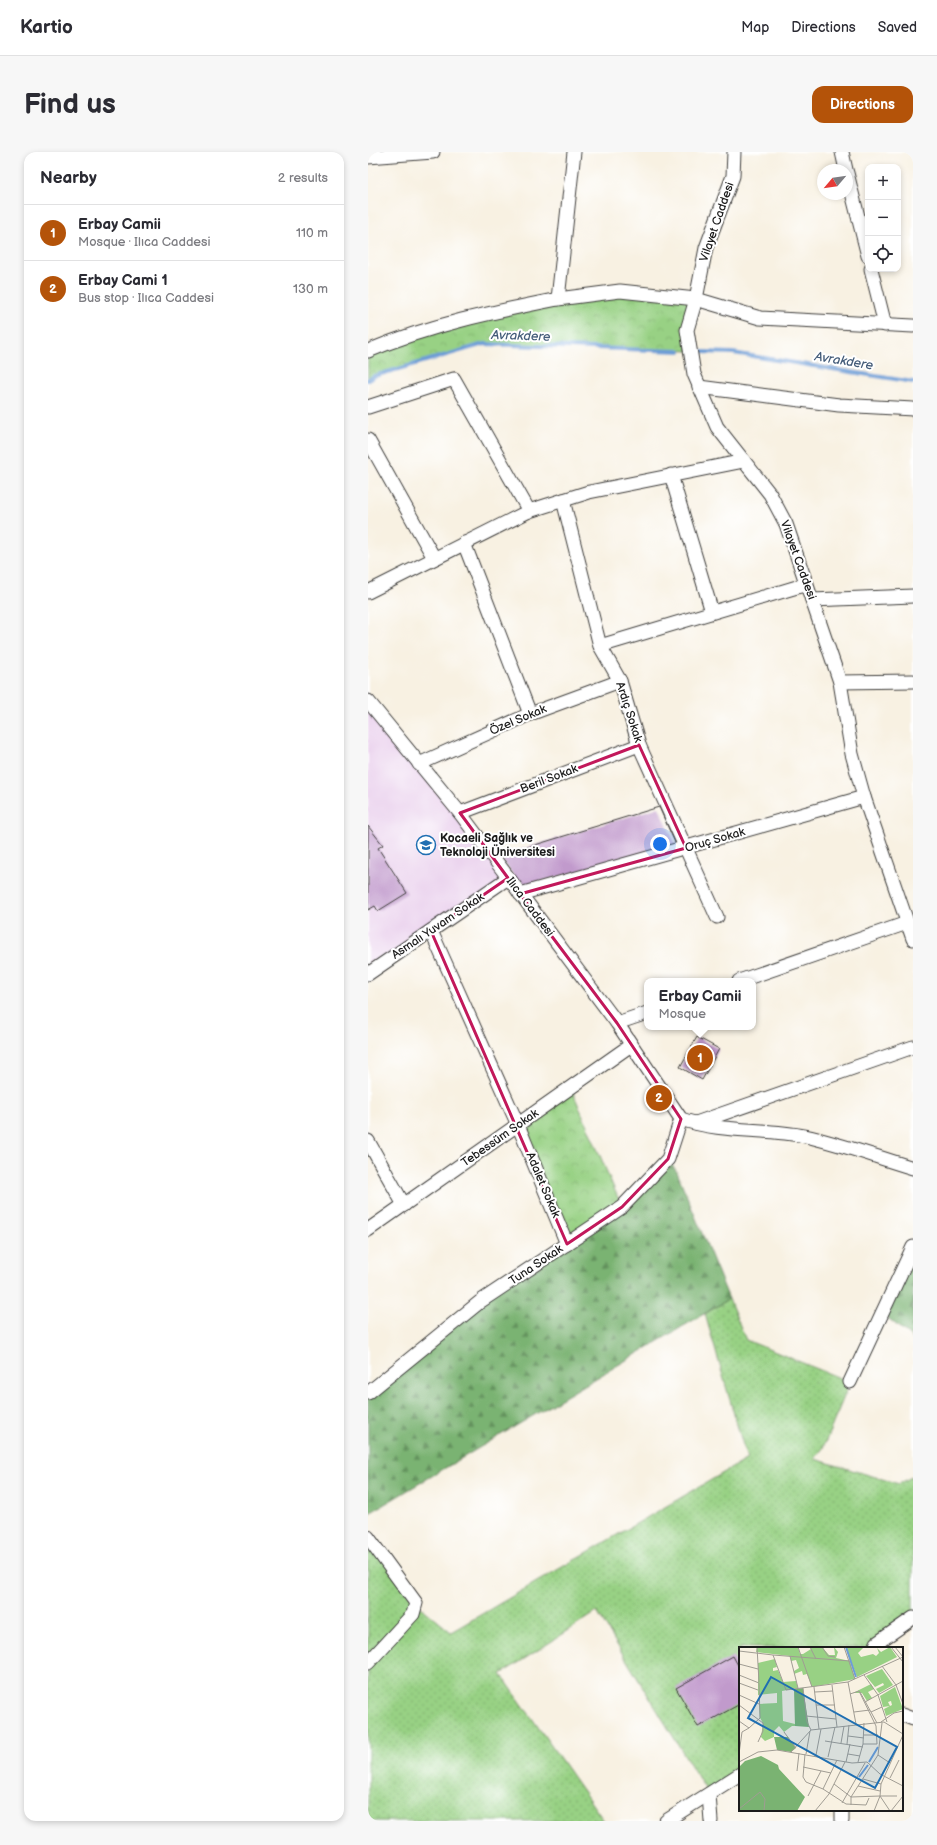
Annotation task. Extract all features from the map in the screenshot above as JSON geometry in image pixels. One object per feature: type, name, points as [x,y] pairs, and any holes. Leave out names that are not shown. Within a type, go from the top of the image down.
[{"type":"street","points":[[368,157],[432,152]]},
{"type":"street","points":[[558,299],[574,152]]},
{"type":"street","name":"Vilayet Caddesi","points":[[734,152],[733,176],[706,248],[696,298],[687,330],[694,374],[717,427],[770,494],[786,524],[840,682],[852,754],[864,797],[913,939]]},
{"type":"street","points":[[842,152],[845,164]]},
{"type":"street","points":[[853,197],[865,244]]},
{"type":"street","points":[[872,272],[886,325]]},
{"type":"street","points":[[368,352],[400,337],[476,315],[558,299],[620,291],[696,298],[760,318],[913,326]]},
{"type":"street","points":[[368,407],[454,379],[529,511]]},
{"type":"street","points":[[699,387],[839,405],[913,409]]},
{"type":"street","points":[[368,440],[434,558]]},
{"type":"street","points":[[368,592],[529,511],[589,492],[744,461]]},
{"type":"street","points":[[671,475],[712,612]]},
{"type":"street","name":"Ardıç Sokak","points":[[563,500],[600,646],[620,681],[639,745],[717,917]]},
{"type":"street","points":[[464,543],[530,714]]},
{"type":"street","points":[[600,646],[807,584]]},
{"type":"street","points":[[812,600],[913,596]]},
{"type":"street","name":"Özel Sokak","points":[[419,764],[530,714],[620,681]]},
{"type":"street","points":[[840,682],[913,681]]},
{"type":"street","name":"Ilıca Caddesi","points":[[368,701],[460,813],[617,1023],[681,1120]]},
{"type":"street","name":"Beril Sokak","points":[[460,813],[639,745]]},
{"type":"street","name":"Oruç Sokak","points":[[520,894],[864,797]]},
{"type":"street","name":"Asmalı Yuvam Sokak","points":[[368,974],[508,878]]},
{"type":"street","points":[[748,978],[907,923]]},
{"type":"street","name":"Adalet Sokak","points":[[431,930],[518,1126],[567,1244]]},
{"type":"street","points":[[617,1023],[644,1014]]},
{"type":"street","name":"Tebessüm Sokak","points":[[368,1230],[518,1126],[631,1045]]},
{"type":"street","points":[[694,1124],[913,1047]]},
{"type":"street","points":[[681,1120],[694,1124],[804,1136],[913,1168]]},
{"type":"street","name":"Tuna Sokak","points":[[368,1393],[481,1301],[622,1207],[668,1158],[681,1120]]},
{"type":"street","points":[[368,1141],[404,1205]]},
{"type":"street","points":[[850,1382],[913,1247]]},
{"type":"street","points":[[368,1537],[416,1603],[414,1614],[368,1663]]},
{"type":"street","points":[[875,1647],[877,1643],[913,1618]]},
{"type":"street","points":[[903,1715],[913,1718]]},
{"type":"street","points":[[666,1821],[739,1775]]},
{"type":"street","points":[[709,1795],[711,1821]]},
{"type":"highlighted area","points":[[639,745],[686,848],[520,894],[617,1023],[681,1119],[668,1159],[622,1207],[567,1244],[431,931],[508,878],[460,813]]},
{"type":"shaded area","name":"Kocaeli Sağlık ve Teknoloji Üniversitesi","points":[[368,701],[508,878],[368,973]]},
{"type":"green space","points":[[620,291],[696,299],[690,351],[484,344],[374,376],[368,380],[368,351],[400,337]]},
{"type":"green space","points":[[571,1088],[622,1207],[567,1244],[518,1125]]},
{"type":"green space","points":[[668,1159],[677,1172],[729,1299],[368,1514],[368,1393],[481,1301],[622,1207]]},
{"type":"green space","points":[[913,1247],[913,1339],[882,1313]]},
{"type":"green space","points":[[729,1299],[746,1340],[850,1382],[823,1448],[815,1459],[899,1484],[913,1476],[913,1618],[876,1647],[739,1647],[739,1775],[709,1795],[597,1612],[501,1674],[604,1821],[368,1821],[368,1537],[416,1603],[451,1632],[747,1459],[705,1314]]},
{"type":"building","points":[[659,807],[676,845],[522,887],[499,856]]},
{"type":"building","points":[[368,826],[383,845],[378,848],[407,893],[378,911],[375,906],[368,910]]},
{"type":"building","points":[[697,1037],[719,1049],[702,1080],[680,1067]]},
{"type":"building","points":[[733,1656],[739,1667],[739,1705],[698,1727],[676,1688]]},
{"type":"waterway","name":"Avrakdere","points":[[368,380],[374,376],[484,344],[680,351]]},
{"type":"waterway","name":"Avrakdere","points":[[701,352],[733,353],[913,382]]},
{"type":"place","name":"Kocaeli Sağlık ve Teknoloji Üniversitesi","points":[[426,845]]},
{"type":"place","name":"Erbay Camii","points":[[700,1058]]},
{"type":"place","name":"Erbay Cami 1","points":[[659,1098]]}]
